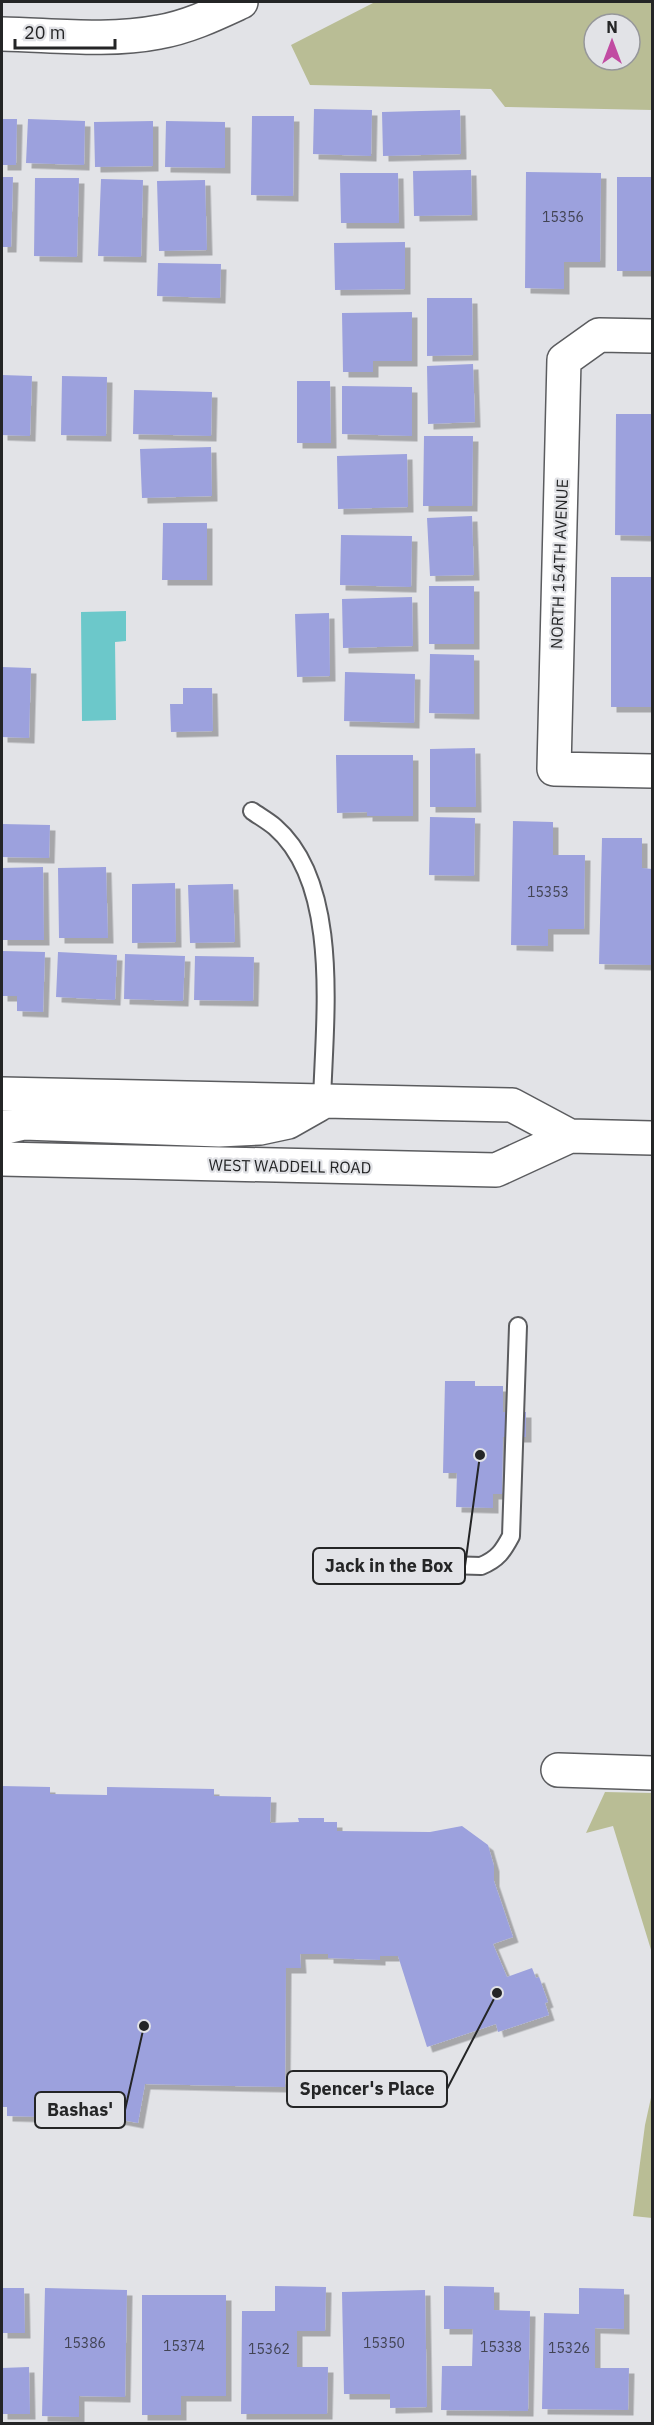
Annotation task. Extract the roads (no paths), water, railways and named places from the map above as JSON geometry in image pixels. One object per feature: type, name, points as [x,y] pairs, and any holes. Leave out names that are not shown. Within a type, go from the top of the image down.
[{"type":"main road","points":[[2,34],[129,36],[160,32],[201,20],[241,2]]},
{"type":"main road","name":"NORTH 154TH AVENUE","points":[[652,336],[599,335],[564,360],[554,769],[652,771]]},
{"type":"main road","name":"WEST WADDELL ROAD","points":[[2,1094],[512,1106],[570,1136],[652,1138]]},
{"type":"main road","points":[[2,1128],[24,1123],[219,1130],[260,1128],[288,1122],[322,1102]]},
{"type":"main road","name":"WEST WADDELL ROAD","points":[[2,1159],[496,1170],[570,1136]]},
{"type":"main road","points":[[558,1770],[652,1773]]},
{"type":"lane","points":[[252,811],[276,827],[297,853],[315,894],[321,921],[324,968],[322,1102]]},
{"type":"lane","points":[[378,1563],[482,1566],[494,1561],[502,1554],[512,1536],[518,1326]]},
{"type":"water","points":[[126,611],[126,641],[115,642],[116,720],[82,721],[81,612]]},
{"type":"place","name":"Jack in the Box","points":[[480,1455]]},
{"type":"place","name":"Spencer's Place","points":[[497,1993]]},
{"type":"place","name":"Bashas'","points":[[144,2026]]}]
